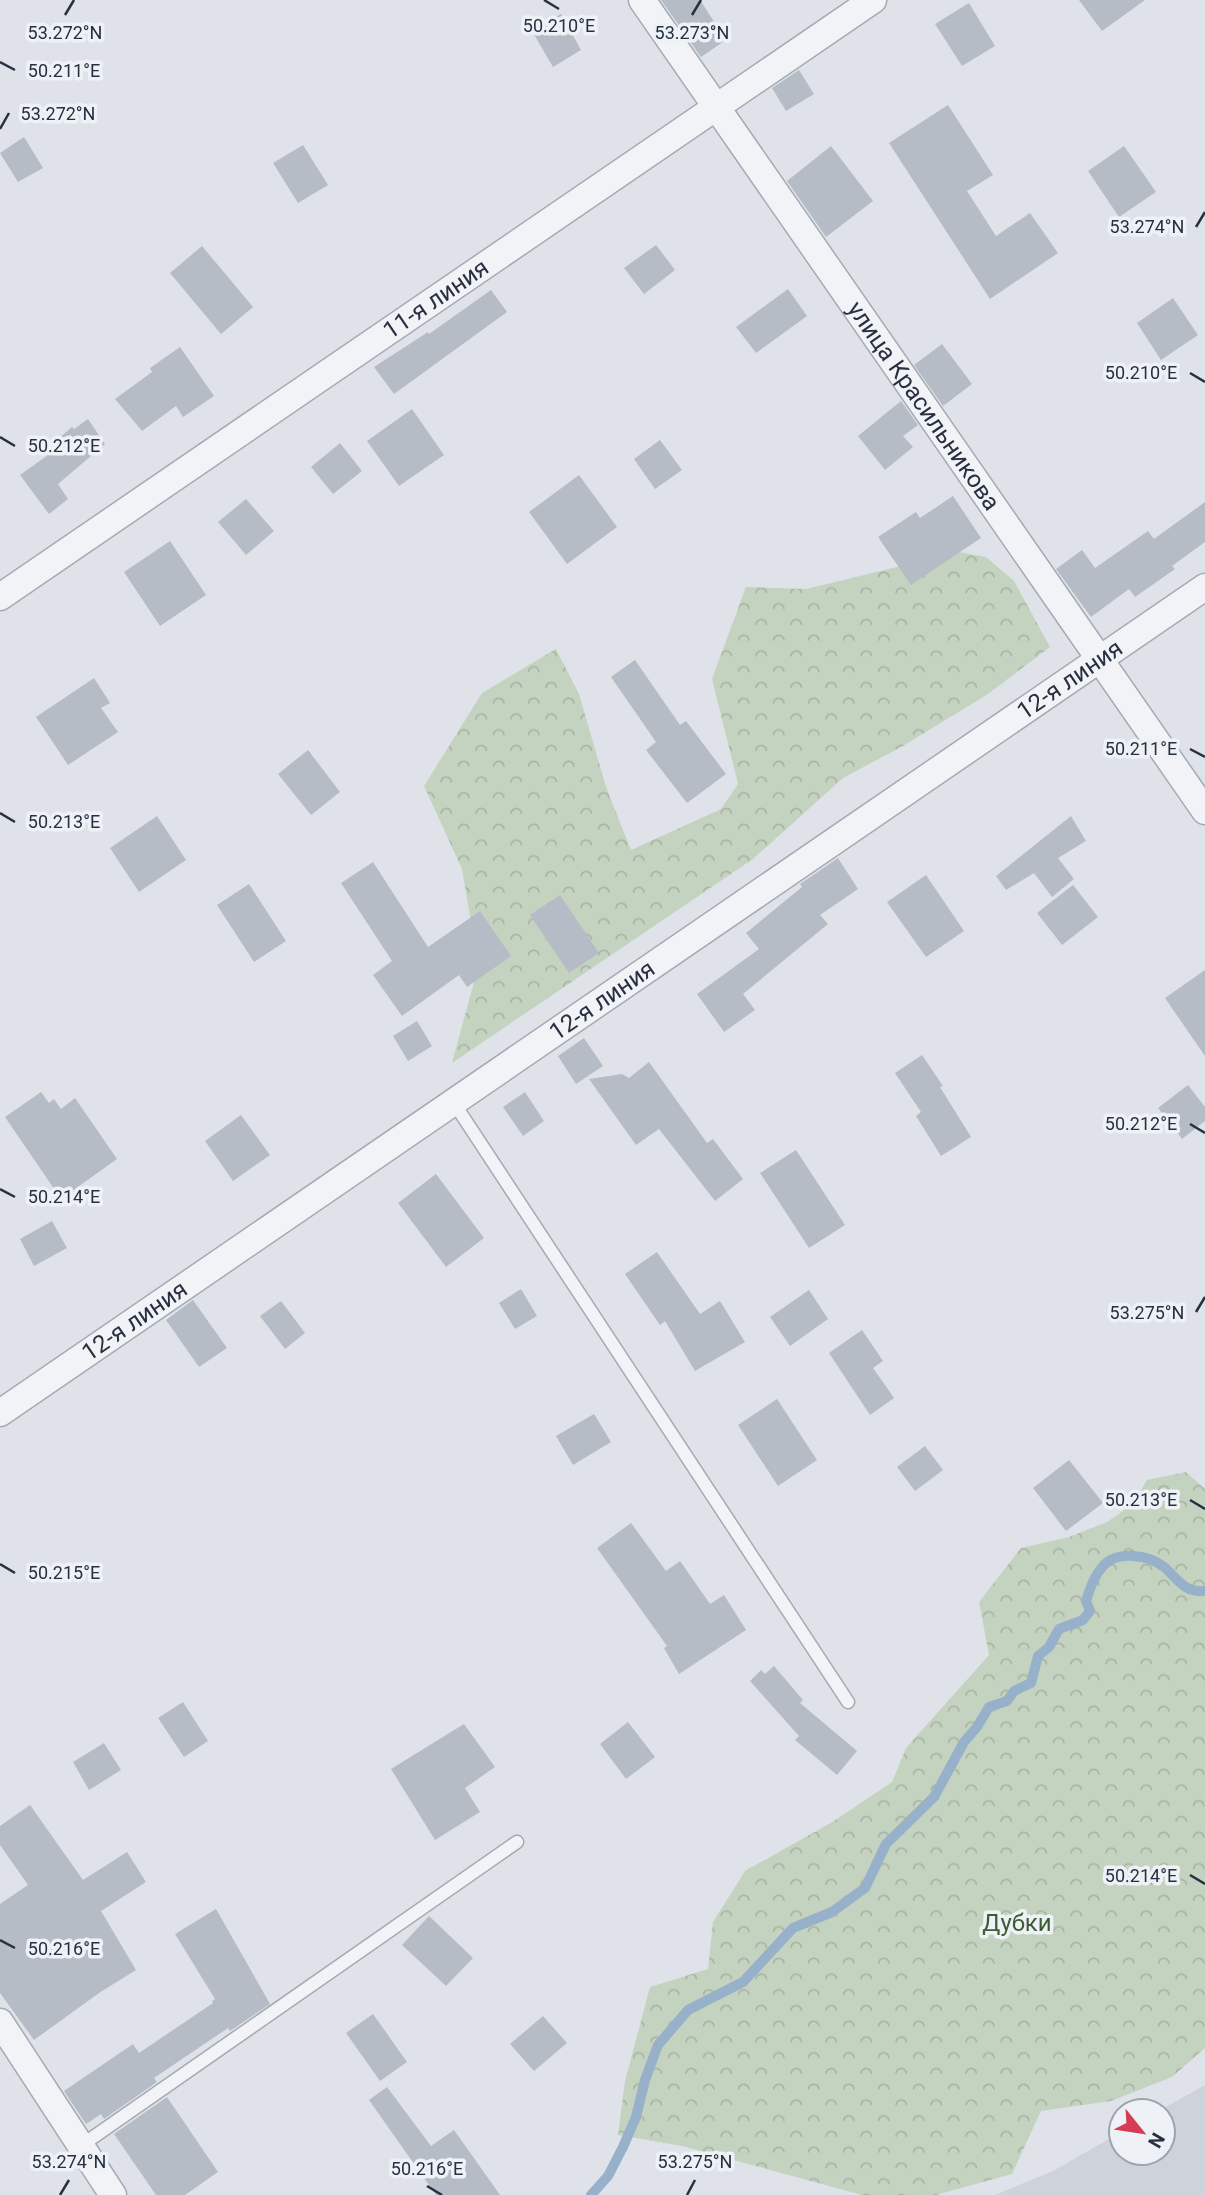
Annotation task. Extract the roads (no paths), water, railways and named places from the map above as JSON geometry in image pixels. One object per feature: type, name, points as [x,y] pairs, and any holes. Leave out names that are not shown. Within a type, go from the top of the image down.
[{"type":"street","name":"улица Красильникова","points":[[642,0],[1205,811]]},
{"type":"street","name":"11-я линия","points":[[0,597],[873,0]]},
{"type":"street","name":"12-я линия","points":[[0,1413],[1205,587]]},
{"type":"street","points":[[0,2022],[113,2195]]},
{"type":"lane","points":[[454,1103],[848,1702]]},
{"type":"lane","points":[[82,2146],[517,1842]]},
{"type":"waterway","points":[[591,2195],[608,2176],[623,2147],[636,2117],[645,2080],[658,2045],[688,2010],[743,1982],[793,1928],[832,1912],[865,1888],[886,1844],[934,1797],[964,1742],[989,1707],[1007,1701],[1014,1691],[1031,1683],[1038,1656],[1049,1647],[1059,1629],[1083,1620],[1090,1611],[1086,1601],[1103,1566],[1125,1556],[1142,1557],[1164,1567],[1186,1587],[1205,1591]]},
{"type":"park label","name":"Дубки","points":[[1017,1923]]}]
